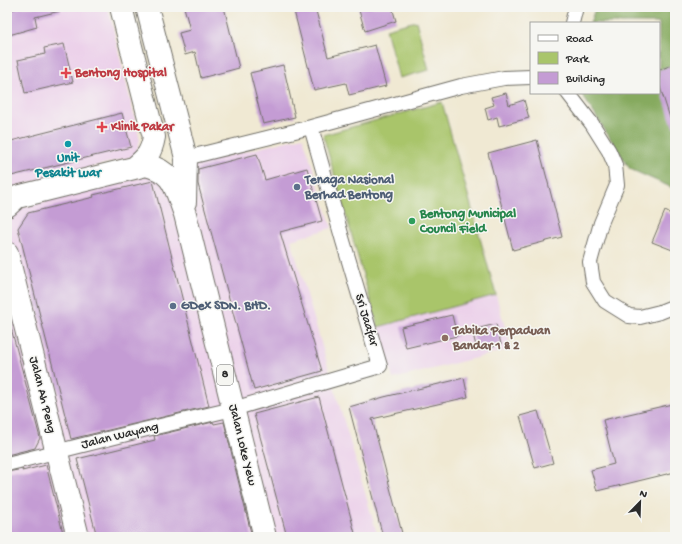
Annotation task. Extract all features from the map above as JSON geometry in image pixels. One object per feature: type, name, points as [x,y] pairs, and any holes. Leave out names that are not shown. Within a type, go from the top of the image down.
[{"type":"main road","points":[[121,7],[154,137],[152,147],[147,157],[134,168]]},
{"type":"main road","name":"8","points":[[147,7],[186,158],[185,214]]},
{"type":"main road","points":[[10,201],[146,165],[164,171],[172,181],[185,214]]},
{"type":"main road","name":"Jalan Loke Yew","points":[[185,214],[266,537]]},
{"type":"main road","name":"Jalan Ah Peng","points":[[7,253],[78,537]]},
{"type":"street","points":[[572,22],[576,7]]},
{"type":"street","points":[[186,158],[311,127],[461,86],[504,78],[530,77]]},
{"type":"street","points":[[569,94],[592,124],[609,151],[615,165],[617,185],[601,223],[590,262],[593,282],[605,300],[629,316],[640,317],[660,312],[675,306]]},
{"type":"street","name":"Sri Jaafar","points":[[233,409],[380,366],[311,127]]},
{"type":"street","name":"Jalan Wayang","points":[[7,464],[233,409]]},
{"type":"shaded area","name":"Bentong Hospital","points":[[7,7],[108,7],[140,140],[135,156],[7,189]]},
{"type":"shaded area","points":[[303,137],[332,228],[291,240],[378,537],[7,537],[7,211]]},
{"type":"shaded area","name":"Tabika Perpaduan Bandar 1 & 2","points":[[496,295],[511,349],[393,379],[378,327]]},
{"type":"green space","points":[[594,7],[675,7],[675,189],[630,169],[582,94],[660,94],[660,22],[590,22],[595,9]]},
{"type":"green space","points":[[416,21],[429,70],[399,78],[386,29]]},
{"type":"green space","name":"Bentong Municipal Council Field","points":[[442,102],[496,295],[378,327],[323,135]]},
{"type":"building","points":[[22,7],[60,7],[60,11],[35,17],[37,27],[9,35],[7,28],[7,11]]},
{"type":"building","points":[[184,7],[224,7],[239,68],[201,78],[195,52],[185,55],[179,33],[190,30]]},
{"type":"building","points":[[293,7],[315,7],[328,57],[375,45],[386,86],[349,95],[346,83],[314,90]]},
{"type":"building","points":[[358,7],[392,7],[396,21],[365,31]]},
{"type":"building","points":[[64,44],[73,82],[25,93],[18,60],[45,54],[44,48]]},
{"type":"building","points":[[283,65],[295,117],[263,124],[250,73]]},
{"type":"building","points":[[672,65],[675,73],[675,126],[673,127],[660,87],[660,70]]},
{"type":"building","points":[[506,93],[509,105],[524,100],[529,118],[499,126],[497,117],[488,120],[485,108],[494,105],[491,97]]},
{"type":"building","name":"Unit Pesakit Luar","points":[[122,113],[131,147],[7,177],[7,142]]},
{"type":"building","points":[[537,140],[562,237],[513,250],[488,153]]},
{"type":"building","points":[[257,154],[265,180],[307,168],[322,221],[280,232],[322,371],[254,390],[198,184],[198,169]]},
{"type":"building","points":[[153,181],[209,406],[71,439],[18,228],[28,213],[94,197],[93,195]]},
{"type":"building","points":[[665,211],[675,216],[675,251],[652,242]]},
{"type":"building","points":[[452,315],[457,336],[406,348],[401,327]]},
{"type":"building","points":[[7,324],[10,324],[40,438],[35,448],[7,455]]},
{"type":"building","points":[[496,324],[501,344],[477,350],[472,330]]},
{"type":"building","points":[[464,378],[468,397],[372,419],[403,537],[383,537],[349,407]]},
{"type":"building","points":[[319,397],[356,537],[287,537],[254,414]]},
{"type":"building","points":[[672,404],[675,417],[675,472],[597,491],[591,470],[614,464],[603,420]]},
{"type":"building","points":[[538,411],[553,463],[535,468],[520,416]]},
{"type":"building","points":[[213,422],[214,424],[224,422],[252,537],[97,537],[77,459],[155,440],[154,436]]},
{"type":"building","points":[[46,465],[64,537],[7,537],[7,472],[23,469],[22,471]]},
{"type":"place","name":"Bentong Hospital","points":[[66,73]]},
{"type":"place","name":"Klinik Pakar","points":[[102,127]]},
{"type":"place","name":"Unit Pesakit Luar","points":[[68,144]]},
{"type":"place","name":"Tenaga Nasional Berhad Bentong","points":[[297,187]]},
{"type":"place","name":"Bentong Municipal Council Field","points":[[412,221]]},
{"type":"place","name":"GDex SDN. BHD.","points":[[173,306]]},
{"type":"place","name":"Tabika Perpaduan Bandar 1 & 2","points":[[445,338]]}]
